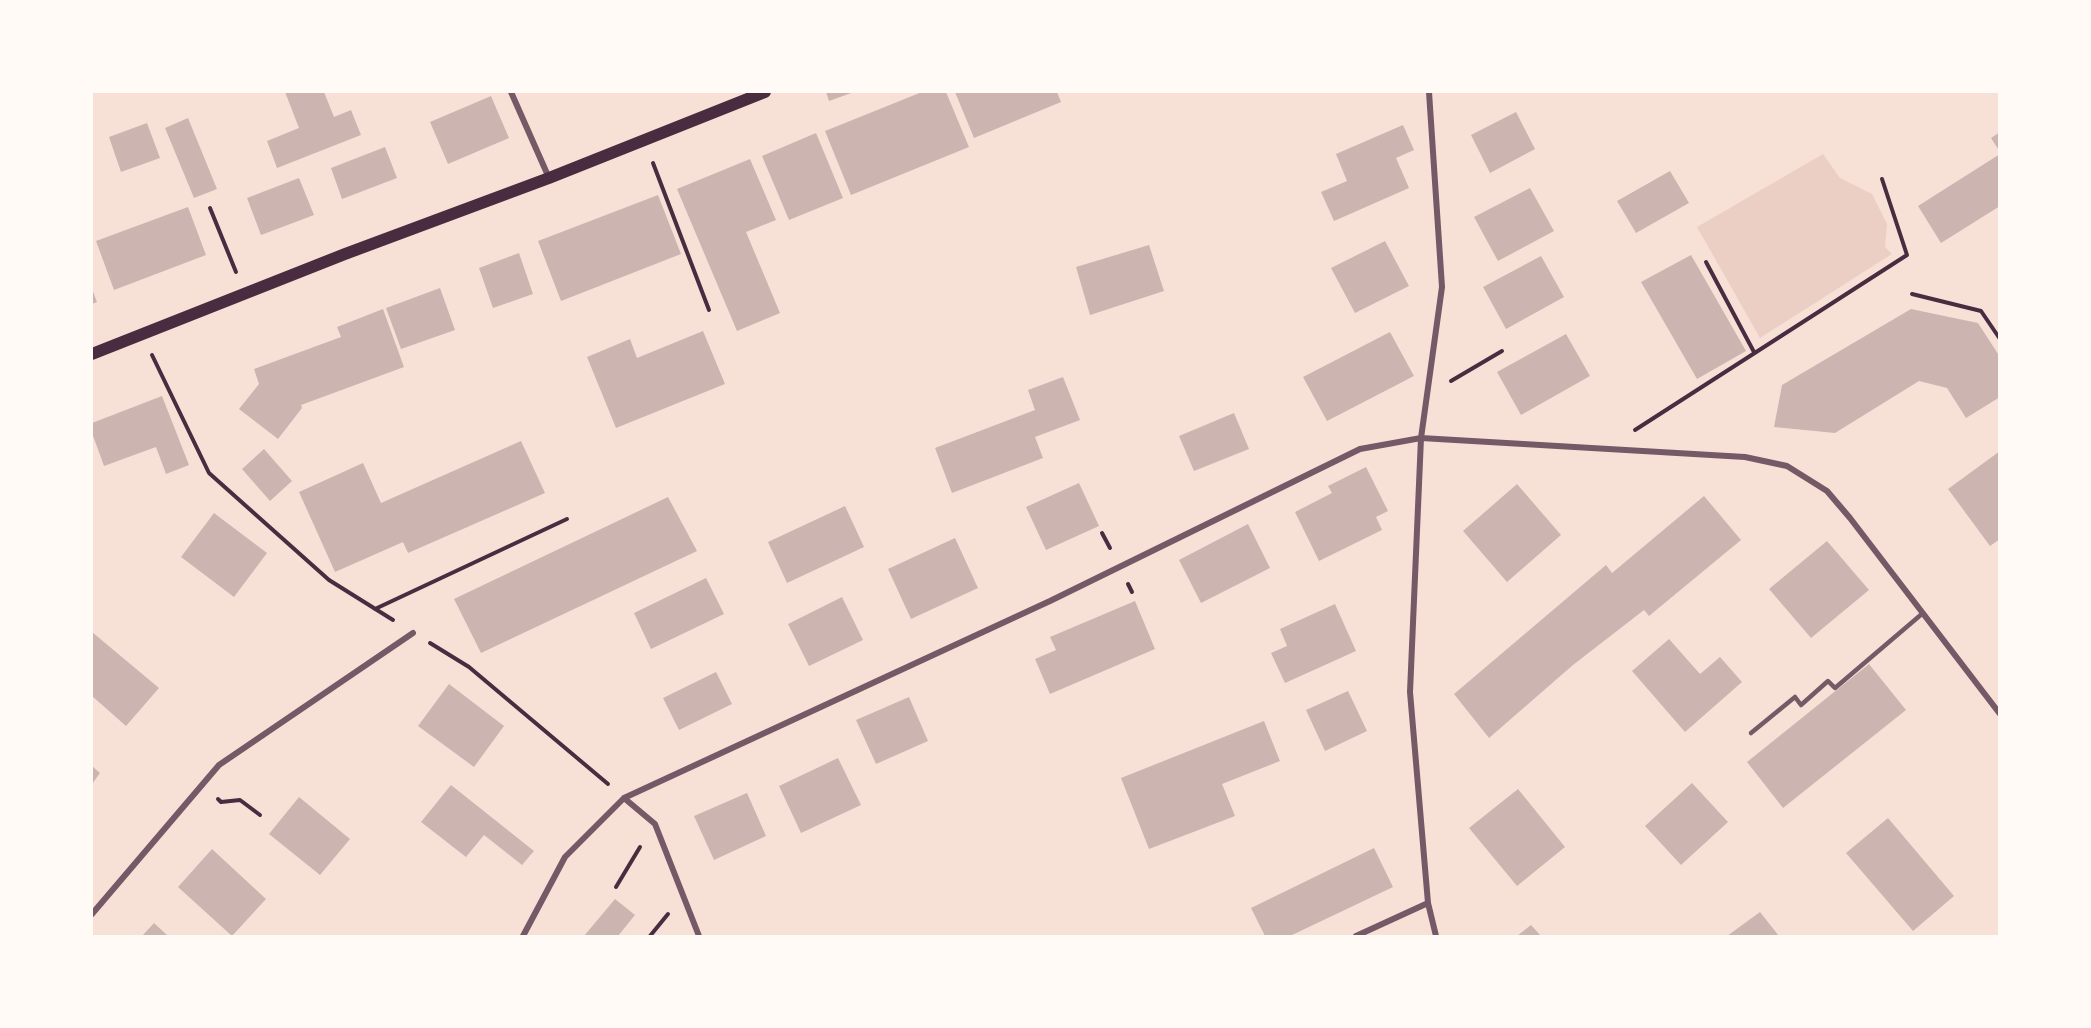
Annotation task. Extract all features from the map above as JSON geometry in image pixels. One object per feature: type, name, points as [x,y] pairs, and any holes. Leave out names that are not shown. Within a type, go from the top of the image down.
[{"type":"main road","points":[[92,354],[765,92]]},
{"type":"street","points":[[511,92],[549,178]]},
{"type":"street","points":[[1429,92],[1442,286],[1421,438],[1410,692],[1428,903],[1436,936]]},
{"type":"street","points":[[523,936],[565,857],[624,798],[1050,601],[1360,449],[1421,438],[1745,457],[1787,466],[1827,491],[1861,531],[2000,714]]},
{"type":"street","points":[[92,914],[219,765],[413,633]]},
{"type":"street","points":[[624,798],[655,824],[699,936]]},
{"type":"street","points":[[1356,936],[1428,903]]},
{"type":"lane","points":[[1751,733],[1795,697],[1801,705],[1828,681],[1835,688],[1923,613]]},
{"type":"path","points":[[644,140],[709,310]]},
{"type":"path","points":[[1634,452],[1635,428],[1907,255],[1881,179]]},
{"type":"path","points":[[210,208],[244,293]]},
{"type":"path","points":[[1706,262],[1754,352]]},
{"type":"path","points":[[1912,294],[1981,311],[2000,339]]},
{"type":"path","points":[[142,333],[209,473],[329,580],[469,667],[624,798]]},
{"type":"path","points":[[1427,395],[1502,351]]},
{"type":"path","points":[[375,609],[567,519]]},
{"type":"path","points":[[201,786],[221,802],[240,800],[260,815]]},
{"type":"path","points":[[615,887],[655,824]]},
{"type":"shaded area","points":[[1823,154],[1840,178],[1872,194],[1887,224],[1885,247],[1892,254],[1760,338],[1697,227]]},
{"type":"building","points":[[285,92],[324,92],[334,117],[351,110],[361,135],[277,168],[267,141],[299,128]]},
{"type":"building","points":[[826,92],[854,92],[829,101]]},
{"type":"building","points":[[922,92],[946,92],[969,147],[851,195],[825,131]]},
{"type":"building","points":[[955,92],[1057,92],[1061,102],[974,138]]},
{"type":"building","points":[[491,96],[509,138],[448,164],[430,122]]},
{"type":"building","points":[[1516,112],[1535,149],[1490,173],[1471,135]]},
{"type":"building","points":[[188,118],[217,189],[194,198],[165,128]]},
{"type":"building","points":[[147,123],[160,158],[121,172],[109,137]]},
{"type":"building","points":[[1403,125],[1414,150],[1396,158],[1409,188],[1334,221],[1321,192],[1347,181],[1336,154]]},
{"type":"building","points":[[2000,132],[2000,152],[1991,138]]},
{"type":"building","points":[[816,133],[843,198],[789,220],[762,156]]},
{"type":"building","points":[[385,147],[397,178],[342,199],[331,168]]},
{"type":"building","points":[[2000,154],[2000,206],[1941,243],[1918,206]]},
{"type":"building","points":[[750,159],[776,220],[746,232],[780,313],[737,331],[677,189]]},
{"type":"building","points":[[1670,171],[1689,203],[1636,233],[1617,201]]},
{"type":"building","points":[[299,178],[314,215],[261,235],[247,198]]},
{"type":"building","points":[[1530,188],[1554,231],[1498,261],[1474,217]]},
{"type":"building","points":[[658,195],[681,254],[561,301],[538,241]]},
{"type":"building","points":[[188,207],[206,255],[114,290],[96,241]]},
{"type":"building","points":[[1385,241],[1409,286],[1355,313],[1331,268]]},
{"type":"building","points":[[1149,245],[1164,291],[1090,315],[1076,267]]},
{"type":"building","points":[[519,253],[533,294],[493,308],[479,268]]},
{"type":"building","points":[[1691,255],[1746,351],[1697,379],[1641,282]]},
{"type":"building","points":[[1541,256],[1564,297],[1506,329],[1483,287]]},
{"type":"building","points":[[440,288],[455,330],[401,349],[386,308]]},
{"type":"building","points":[[92,289],[97,302],[92,304]]},
{"type":"building","points":[[383,309],[404,367],[301,405],[302,408],[278,439],[239,409],[259,384],[254,369],[341,337],[337,327]]},
{"type":"building","points":[[1911,309],[1978,323],[2000,357],[2000,397],[1966,418],[1947,388],[1919,381],[1835,433],[1774,427],[1782,385]]},
{"type":"building","points":[[703,331],[725,384],[616,428],[587,357],[630,339],[637,358]]},
{"type":"building","points":[[1390,332],[1414,376],[1327,421],[1303,377]]},
{"type":"building","points":[[1566,334],[1590,376],[1521,415],[1497,372]]},
{"type":"building","points":[[1063,377],[1080,420],[1035,437],[1043,458],[952,493],[935,448],[1035,410],[1028,390]]},
{"type":"building","points":[[162,396],[189,465],[166,474],[156,447],[104,466],[92,433],[92,423]]},
{"type":"building","points":[[1234,413],[1249,449],[1194,471],[1179,436]]},
{"type":"building","points":[[521,441],[545,493],[408,553],[403,542],[335,572],[299,492],[363,463],[381,503]]},
{"type":"building","points":[[264,449],[292,481],[270,501],[242,469]]},
{"type":"building","points":[[2000,451],[2000,539],[1990,546],[1948,489]]},
{"type":"building","points":[[1366,467],[1388,511],[1376,517],[1382,530],[1319,561],[1295,512],[1332,493],[1328,486]]},
{"type":"building","points":[[1079,483],[1099,526],[1046,550],[1026,507]]},
{"type":"building","points":[[1517,484],[1561,535],[1507,582],[1463,531]]},
{"type":"building","points":[[1704,496],[1741,540],[1649,616],[1644,610],[1573,665],[1489,738],[1454,694],[1606,565],[1612,573]]},
{"type":"building","points":[[668,497],[697,551],[481,653],[454,599]]},
{"type":"building","points":[[845,506],[864,547],[787,583],[768,542]]},
{"type":"building","points":[[214,513],[267,553],[234,597],[181,557]]},
{"type":"building","points":[[1248,524],[1270,568],[1201,603],[1179,560]]},
{"type":"building","points":[[955,538],[978,588],[911,619],[888,569]]},
{"type":"building","points":[[1827,541],[1869,590],[1811,638],[1769,589]]},
{"type":"building","points":[[706,578],[724,614],[651,649],[634,613]]},
{"type":"building","points":[[842,597],[863,640],[809,666],[788,624]]},
{"type":"building","points":[[1135,601],[1155,649],[1050,694],[1035,659],[1056,650],[1050,637]]},
{"type":"building","points":[[1335,604],[1356,651],[1285,683],[1271,653],[1287,646],[1280,629]]},
{"type":"building","points":[[92,632],[159,688],[126,726],[92,696]]},
{"type":"building","points":[[1669,639],[1700,674],[1720,657],[1742,682],[1685,732],[1632,671]]},
{"type":"building","points":[[1869,664],[1906,710],[1783,808],[1747,762]]},
{"type":"building","points":[[716,672],[732,704],[679,730],[663,698]]},
{"type":"building","points":[[449,684],[504,726],[474,767],[418,726]]},
{"type":"building","points":[[1348,691],[1367,731],[1325,751],[1306,710]]},
{"type":"building","points":[[909,697],[928,741],[876,764],[856,720]]},
{"type":"building","points":[[1264,721],[1280,761],[1222,784],[1235,816],[1149,849],[1121,778]]},
{"type":"building","points":[[838,758],[861,805],[801,833],[779,786]]},
{"type":"building","points":[[92,766],[100,773],[92,784]]},
{"type":"building","points":[[1692,783],[1728,822],[1681,865],[1645,826]]},
{"type":"building","points":[[451,785],[534,851],[522,865],[484,835],[466,857],[421,822]]},
{"type":"building","points":[[1518,789],[1565,847],[1517,886],[1469,828]]},
{"type":"building","points":[[747,793],[766,836],[714,860],[694,816]]},
{"type":"building","points":[[299,797],[350,839],[320,875],[269,834]]},
{"type":"building","points":[[1888,818],[1954,896],[1913,931],[1846,853]]},
{"type":"building","points":[[1374,848],[1393,887],[1290,936],[1265,936],[1251,908]]},
{"type":"building","points":[[212,849],[266,899],[232,936],[178,887]]},
{"type":"building","points":[[615,899],[635,915],[618,936],[584,936]]},
{"type":"building","points":[[1760,912],[1779,936],[1727,936]]},
{"type":"building","points":[[154,923],[168,936],[142,936]]},
{"type":"building","points":[[1531,925],[1541,936],[1517,936]]}]
